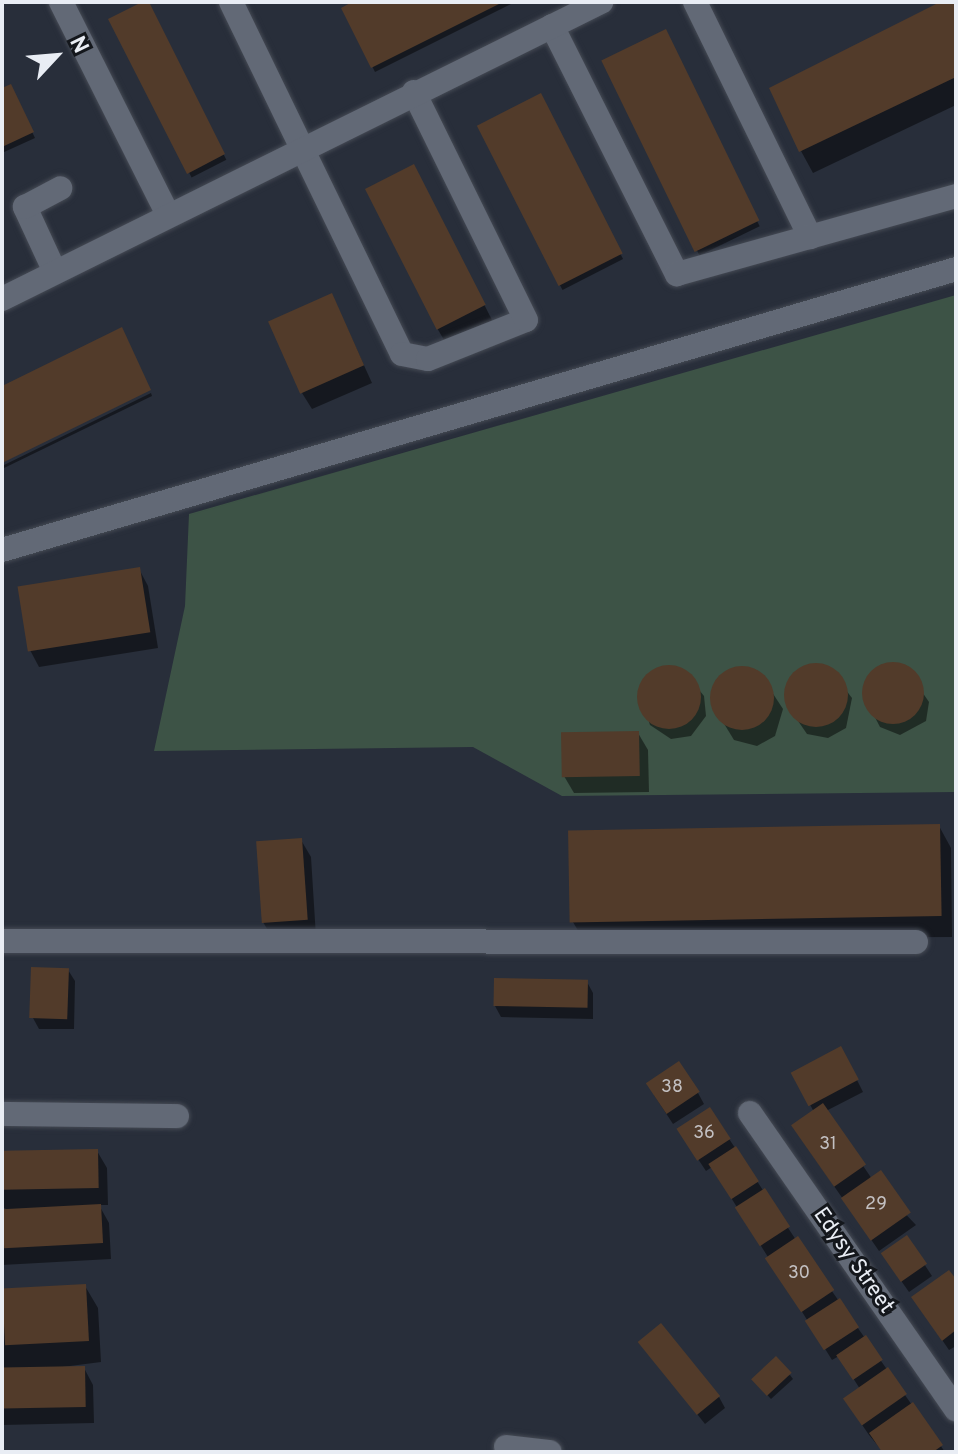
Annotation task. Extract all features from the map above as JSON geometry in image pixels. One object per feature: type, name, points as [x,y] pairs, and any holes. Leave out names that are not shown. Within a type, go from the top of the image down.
[{"type":"street","points":[[61,2],[168,215]]},
{"type":"street","points":[[231,2],[402,354],[428,359],[526,320],[414,92]]},
{"type":"street","points":[[2,299],[414,92],[601,2]]},
{"type":"street","points":[[695,2],[810,237]]},
{"type":"street","points":[[552,26],[677,274],[956,196]]},
{"type":"street","points":[[55,272],[25,207],[60,188]]},
{"type":"street","points":[[2,550],[956,269]]},
{"type":"street","points":[[2,941],[916,942]]},
{"type":"street","name":"Edysy Street","points":[[750,1113],[956,1409]]},
{"type":"street","points":[[2,1114],[177,1116]]},
{"type":"street","points":[[506,1447],[550,1452]]},
{"type":"green space","points":[[956,295],[956,792],[562,796],[473,747],[154,751],[185,606],[189,514]]},
{"type":"building","points":[[142,2],[149,2],[225,154],[187,174],[108,19]]},
{"type":"building","points":[[352,2],[503,2],[371,68],[341,8]]},
{"type":"building","points":[[940,2],[956,2],[956,77],[799,152],[769,88]]},
{"type":"building","points":[[666,29],[759,220],[695,252],[601,61]]},
{"type":"building","points":[[11,84],[34,132],[2,147],[2,88]]},
{"type":"building","points":[[541,93],[623,253],[559,286],[477,126]]},
{"type":"building","points":[[414,164],[486,305],[437,330],[365,189]]},
{"type":"building","points":[[332,293],[364,365],[300,394],[268,321]]},
{"type":"building","points":[[122,327],[151,390],[2,463],[2,386]]},
{"type":"building","points":[[140,567],[150,632],[28,652],[18,586]]},
{"type":"building","points":[[893,662],[905,664],[915,671],[922,681],[922,705],[915,715],[905,722],[893,724],[881,722],[871,715],[864,705],[862,693],[864,681],[871,671],[881,664]]},
{"type":"building","points":[[810,663],[822,663],[839,672],[846,683],[846,707],[839,718],[822,727],[810,727],[798,722],[789,713],[784,701],[784,689],[789,677],[798,668]]},
{"type":"building","points":[[663,665],[675,665],[692,674],[699,685],[699,709],[692,720],[675,729],[663,729],[651,724],[642,715],[637,703],[637,691],[642,679],[651,670]]},
{"type":"building","points":[[736,666],[748,666],[765,675],[772,686],[772,710],[765,721],[748,730],[736,730],[724,725],[715,716],[710,704],[710,692],[715,680],[724,671]]},
{"type":"building","points":[[639,731],[640,776],[562,777],[561,732]]},
{"type":"building","points":[[940,824],[942,916],[570,922],[568,830]]},
{"type":"building","points":[[302,838],[308,920],[262,923],[256,841]]},
{"type":"building","points":[[31,967],[69,968],[67,1019],[29,1018]]},
{"type":"building","points":[[494,978],[588,980],[587,1008],[494,1006]]},
{"type":"building","points":[[841,1046],[859,1080],[809,1106],[791,1073]]},
{"type":"building","points":[[679,1061],[700,1092],[667,1114],[646,1083]]},
{"type":"building","points":[[823,1103],[866,1164],[834,1187],[791,1125]]},
{"type":"building","points":[[710,1107],[731,1139],[697,1161],[676,1129]]},
{"type":"building","points":[[736,1146],[759,1181],[731,1199],[708,1164]]},
{"type":"building","points":[[98,1149],[99,1188],[3,1190],[2,1151]]},
{"type":"building","points":[[881,1170],[911,1213],[871,1241],[841,1198]]},
{"type":"building","points":[[765,1188],[790,1227],[760,1246],[735,1208]]},
{"type":"building","points":[[101,1204],[103,1243],[4,1248],[2,1209]]},
{"type":"building","points":[[907,1235],[927,1264],[901,1282],[881,1253]]},
{"type":"building","points":[[798,1236],[834,1290],[801,1312],[765,1258]]},
{"type":"building","points":[[949,1270],[956,1279],[956,1330],[942,1341],[911,1297]]},
{"type":"building","points":[[86,1284],[89,1341],[5,1345],[2,1288]]},
{"type":"building","points":[[840,1298],[859,1327],[824,1350],[805,1321]]},
{"type":"building","points":[[661,1323],[720,1396],[697,1415],[638,1342]]},
{"type":"building","points":[[866,1335],[883,1360],[853,1380],[836,1355]]},
{"type":"building","points":[[776,1356],[792,1373],[767,1396],[751,1379]]},
{"type":"building","points":[[85,1366],[86,1407],[3,1408],[2,1367]]},
{"type":"building","points":[[888,1367],[907,1394],[862,1426],[843,1399]]},
{"type":"building","points":[[913,1402],[943,1445],[933,1452],[882,1452],[869,1433]]}]
